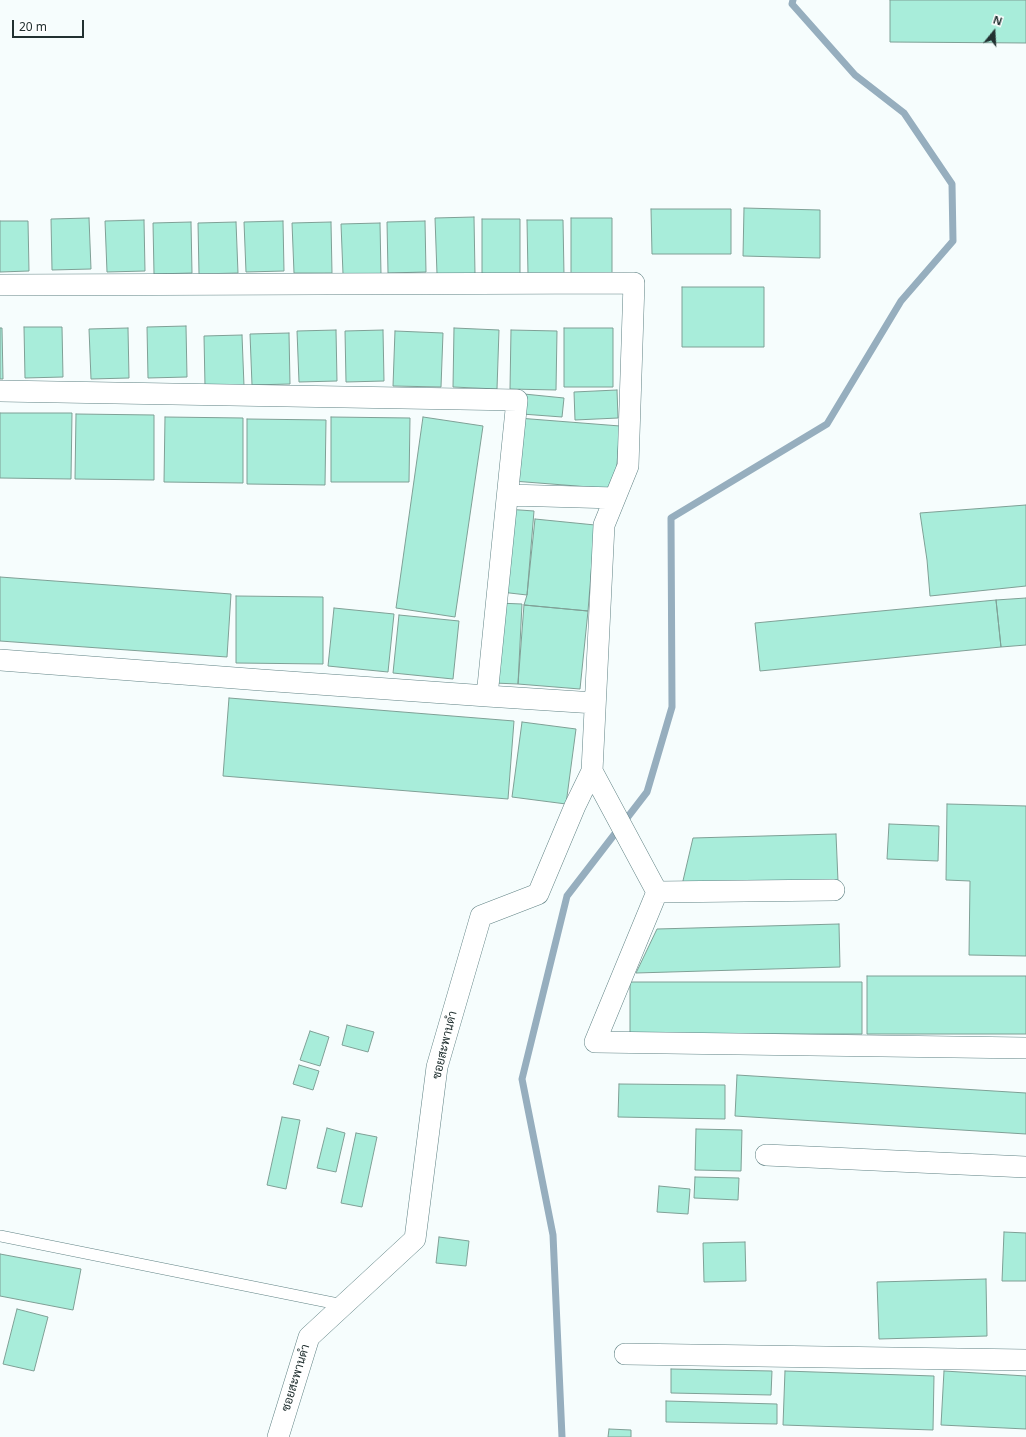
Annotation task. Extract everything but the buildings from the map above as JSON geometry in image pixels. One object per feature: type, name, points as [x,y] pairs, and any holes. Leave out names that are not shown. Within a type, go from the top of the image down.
[{"type":"street","name":"ซอยสะพานดำ","points":[[0,286],[634,283],[628,466],[604,525],[592,771],[575,806],[538,894],[481,916],[437,1067],[415,1239],[309,1337],[278,1437]]},
{"type":"street","points":[[0,392],[517,400],[487,696]]},
{"type":"street","points":[[508,495],[615,498]]},
{"type":"street","points":[[0,660],[595,703]]},
{"type":"street","points":[[592,771],[657,892]]},
{"type":"street","points":[[657,892],[834,890]]},
{"type":"street","points":[[657,892],[595,1042],[1026,1048]]},
{"type":"street","points":[[766,1155],[1026,1167]]},
{"type":"street","points":[[626,1354],[1026,1360]]},
{"type":"lane","points":[[0,1236],[344,1306]]},
{"type":"waterway","points":[[562,1437],[553,1235],[522,1079],[567,896],[647,792],[672,707],[671,518],[827,424],[901,301],[953,241],[952,184],[904,113],[855,75],[792,4],[793,0]]}]
